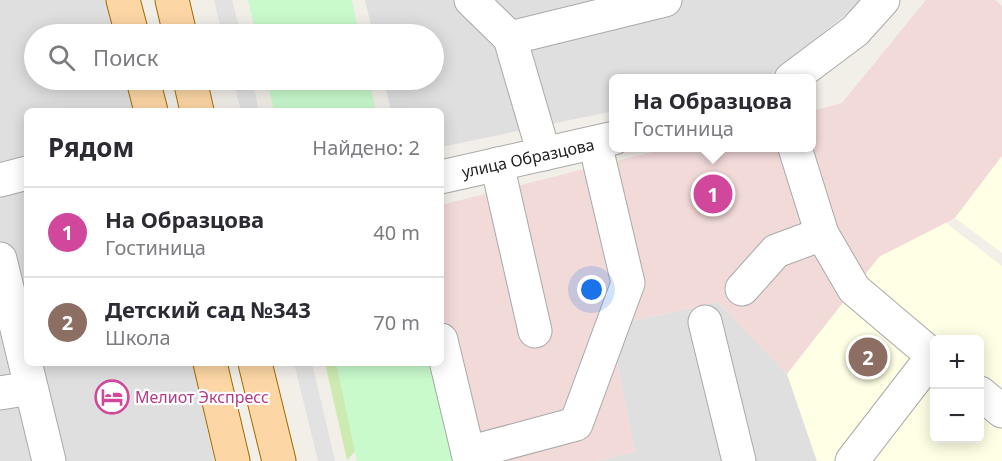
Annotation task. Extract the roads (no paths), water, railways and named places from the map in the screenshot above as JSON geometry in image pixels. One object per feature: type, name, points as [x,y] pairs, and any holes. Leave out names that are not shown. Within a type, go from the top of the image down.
[{"type":"main road","points":[[123,0],[129,24]]},
{"type":"main road","points":[[172,0],[178,24]]},
{"type":"main road","points":[[146,90],[150,108]]},
{"type":"main road","points":[[192,90],[196,108]]},
{"type":"main road","points":[[211,366],[233,461]]},
{"type":"main road","points":[[256,366],[279,461]]},
{"type":"street","points":[[471,0],[510,38],[544,154]]},
{"type":"street","points":[[510,38],[665,0]]},
{"type":"street","points":[[796,74],[855,31],[883,0]]},
{"type":"street","points":[[444,353],[469,457],[576,424],[628,283],[604,140]]},
{"type":"street","name":"улица Образцова","points":[[444,176],[604,140]]},
{"type":"street","points":[[797,152],[822,234],[854,289],[930,353]]},
{"type":"street","points":[[497,164],[535,331]]},
{"type":"street","points":[[0,180],[24,174]]},
{"type":"street","points":[[742,289],[776,251],[822,234]]},
{"type":"street","points":[[0,259],[16,391],[49,461]]},
{"type":"street","points":[[705,322],[739,461]]},
{"type":"street","points":[[852,461],[930,361]]},
{"type":"street","points":[[984,396],[1002,411]]},
{"type":"place","name":"На Образцова","points":[[713,194]]},
{"type":"place","name":"Детский сад №343","points":[[868,357]]},
{"type":"place","name":"Мелиот Экспресс","points":[[112,397]]}]
